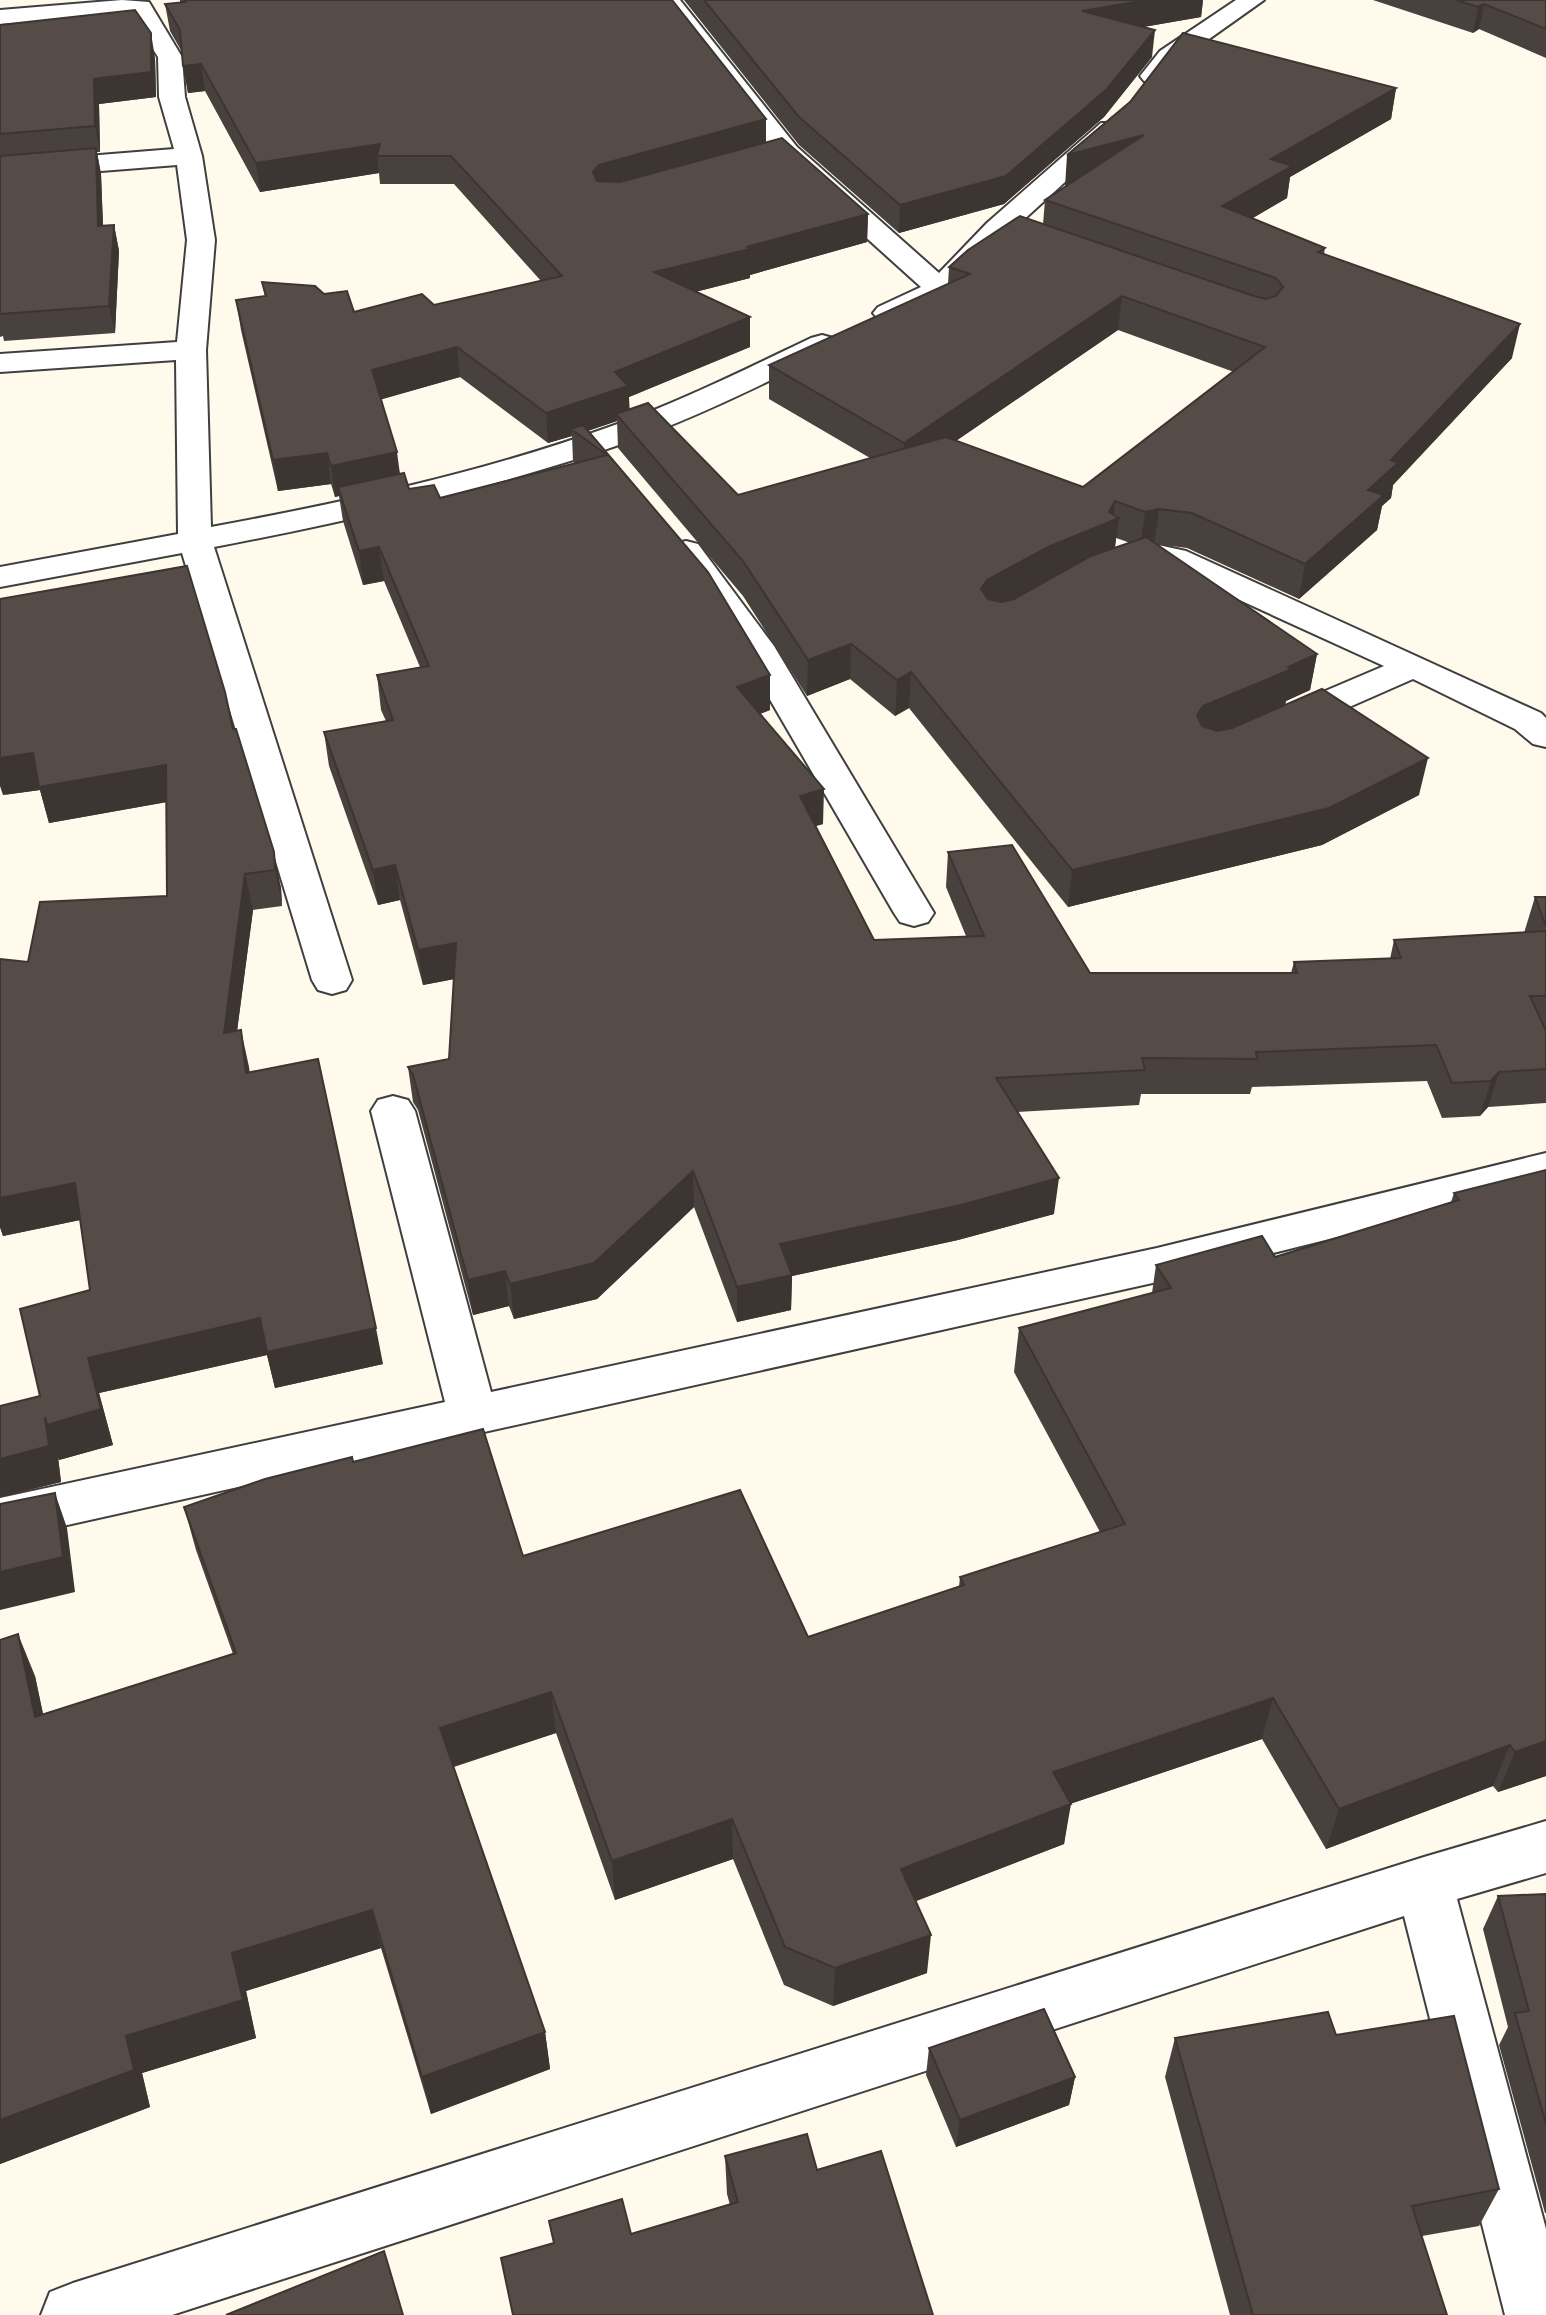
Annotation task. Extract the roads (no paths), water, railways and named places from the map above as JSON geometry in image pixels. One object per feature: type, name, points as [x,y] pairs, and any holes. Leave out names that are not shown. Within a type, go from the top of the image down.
[{"type":"street","points":[[668,0],[788,153],[940,289]]},
{"type":"street","points":[[869,322],[940,289],[997,229],[1115,125],[1169,56],[1251,0]]},
{"type":"street","points":[[0,17],[138,4],[170,57],[172,97],[189,156],[201,240],[191,350],[195,540],[332,980]]},
{"type":"street","points":[[758,162],[788,153]]},
{"type":"street","points":[[0,171],[189,156]]},
{"type":"street","points":[[997,229],[1026,239]]},
{"type":"street","points":[[0,577],[195,540],[603,455],[660,419],[840,336]]},
{"type":"street","points":[[0,363],[191,350]]},
{"type":"street","points":[[663,524],[724,598],[756,646],[914,913]]},
{"type":"street","points":[[1091,578],[1132,558],[1158,555],[1174,558],[1414,666],[1528,721],[1546,736]]},
{"type":"street","points":[[1255,734],[1414,666]]},
{"type":"street","points":[[393,1111],[473,1415]]},
{"type":"street","points":[[0,1519],[1157,1265],[1546,1169]]},
{"type":"street","points":[[96,2312],[1424,1883],[1546,1847]]},
{"type":"street","points":[[1424,1883],[1537,2315]]}]
